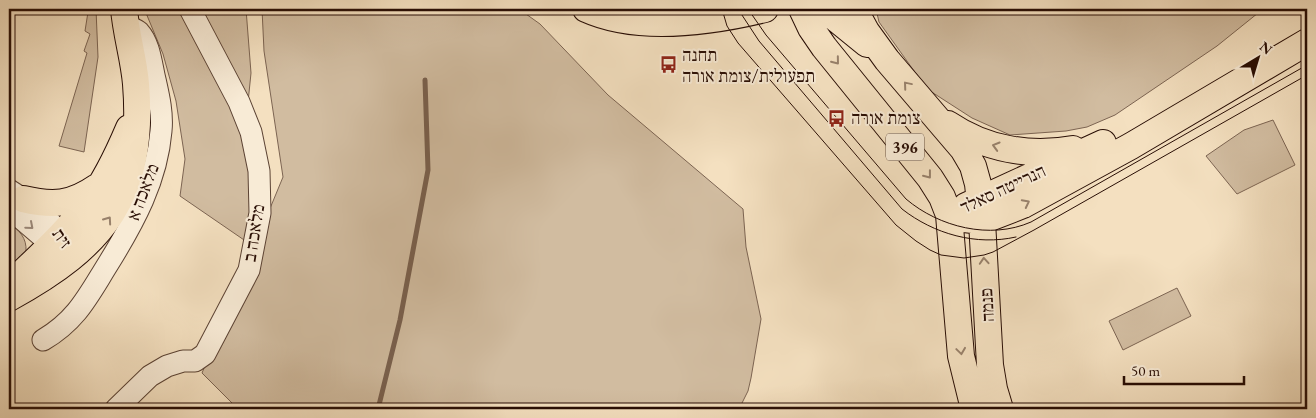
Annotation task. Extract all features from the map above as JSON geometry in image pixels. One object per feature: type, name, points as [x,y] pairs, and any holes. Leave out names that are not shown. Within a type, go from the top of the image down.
[{"type":"main road","points":[[586,9],[612,18],[671,22],[707,20],[765,9]]},
{"type":"main road","name":"396","points":[[802,9],[811,28],[824,47],[935,184],[949,214]]},
{"type":"main road","points":[[824,9],[887,60]]},
{"type":"main road","name":"396","points":[[854,9],[866,31],[887,60],[970,160],[976,175],[981,210]]},
{"type":"main road","points":[[9,298],[50,274],[74,256],[102,229],[116,209],[124,192],[136,149],[137,106],[136,82],[125,17]]},
{"type":"main road","name":"הנרייטה סאלד","points":[[949,214],[967,220],[981,210],[1112,138],[1307,25]]},
{"type":"main road","name":"הנרייטה סאלד","points":[[981,210],[1023,205],[1131,146],[1307,42]]},
{"type":"main road","points":[[9,286],[89,203],[102,184],[121,147],[137,106]]},
{"type":"main road","points":[[928,109],[941,120],[972,138],[1017,151],[1047,152],[1083,148],[1112,138]]},
{"type":"main road","points":[[13,199],[61,204],[80,197],[102,184]]},
{"type":"main road","name":"פנמה","points":[[981,210],[990,365],[1000,409]]},
{"type":"main road","name":"פנמה","points":[[949,214],[961,356],[974,409]]},
{"type":"street","name":"מלאכה ב","points":[[116,409],[156,373],[167,366],[183,361],[195,361],[205,354],[248,270],[256,236],[260,213],[259,171],[251,132],[239,102],[190,9]]},
{"type":"street","name":"מלאכה א","points":[[43,340],[60,330],[82,307],[137,214],[152,174],[161,129],[160,102],[150,55],[145,42],[125,17]]},
{"type":"street","name":"זית","points":[[13,199],[57,238],[74,256]]},
{"type":"shaded area","points":[[77,9],[96,9],[98,57],[84,152],[59,146],[87,53],[84,51],[90,34],[85,31],[88,12]]},
{"type":"shaded area","points":[[146,9],[246,9],[251,73],[244,142],[253,193],[247,242],[180,196],[185,159],[176,101],[163,54]]},
{"type":"shaded area","points":[[262,9],[519,9],[540,24],[608,95],[743,209],[746,247],[761,319],[748,391],[739,409],[238,409],[202,373],[283,177],[264,51]]},
{"type":"shaded area","points":[[876,9],[1263,9],[1217,46],[1115,115],[1087,127],[1066,131],[1010,135],[972,118],[927,89],[879,22]]},
{"type":"shaded area","points":[[1273,120],[1295,165],[1237,194],[1206,156],[1244,130]]},
{"type":"shaded area","points":[[9,222],[24,238],[26,252],[9,270]]},
{"type":"shaded area","points":[[1177,288],[1191,316],[1123,350],[1109,321]]},
{"type":"waterway","points":[[378,409],[400,320],[428,170],[425,80]]},
{"type":"tram line","points":[[722,9],[727,26],[738,43],[896,225],[930,250],[941,255],[964,258],[993,252],[1307,75]]},
{"type":"tram line","points":[[738,9],[759,41],[902,209],[914,218],[956,236],[986,240],[1016,237]]},
{"type":"tram line","points":[[748,9],[766,35],[906,199],[934,217],[966,228],[982,230],[999,230],[1031,222],[1307,65]]},
{"type":"place","name":"תחנה תפעולית/צומת אורה","points":[[668,65]]},
{"type":"place","name":"צומת אורה","points":[[837,118]]}]
